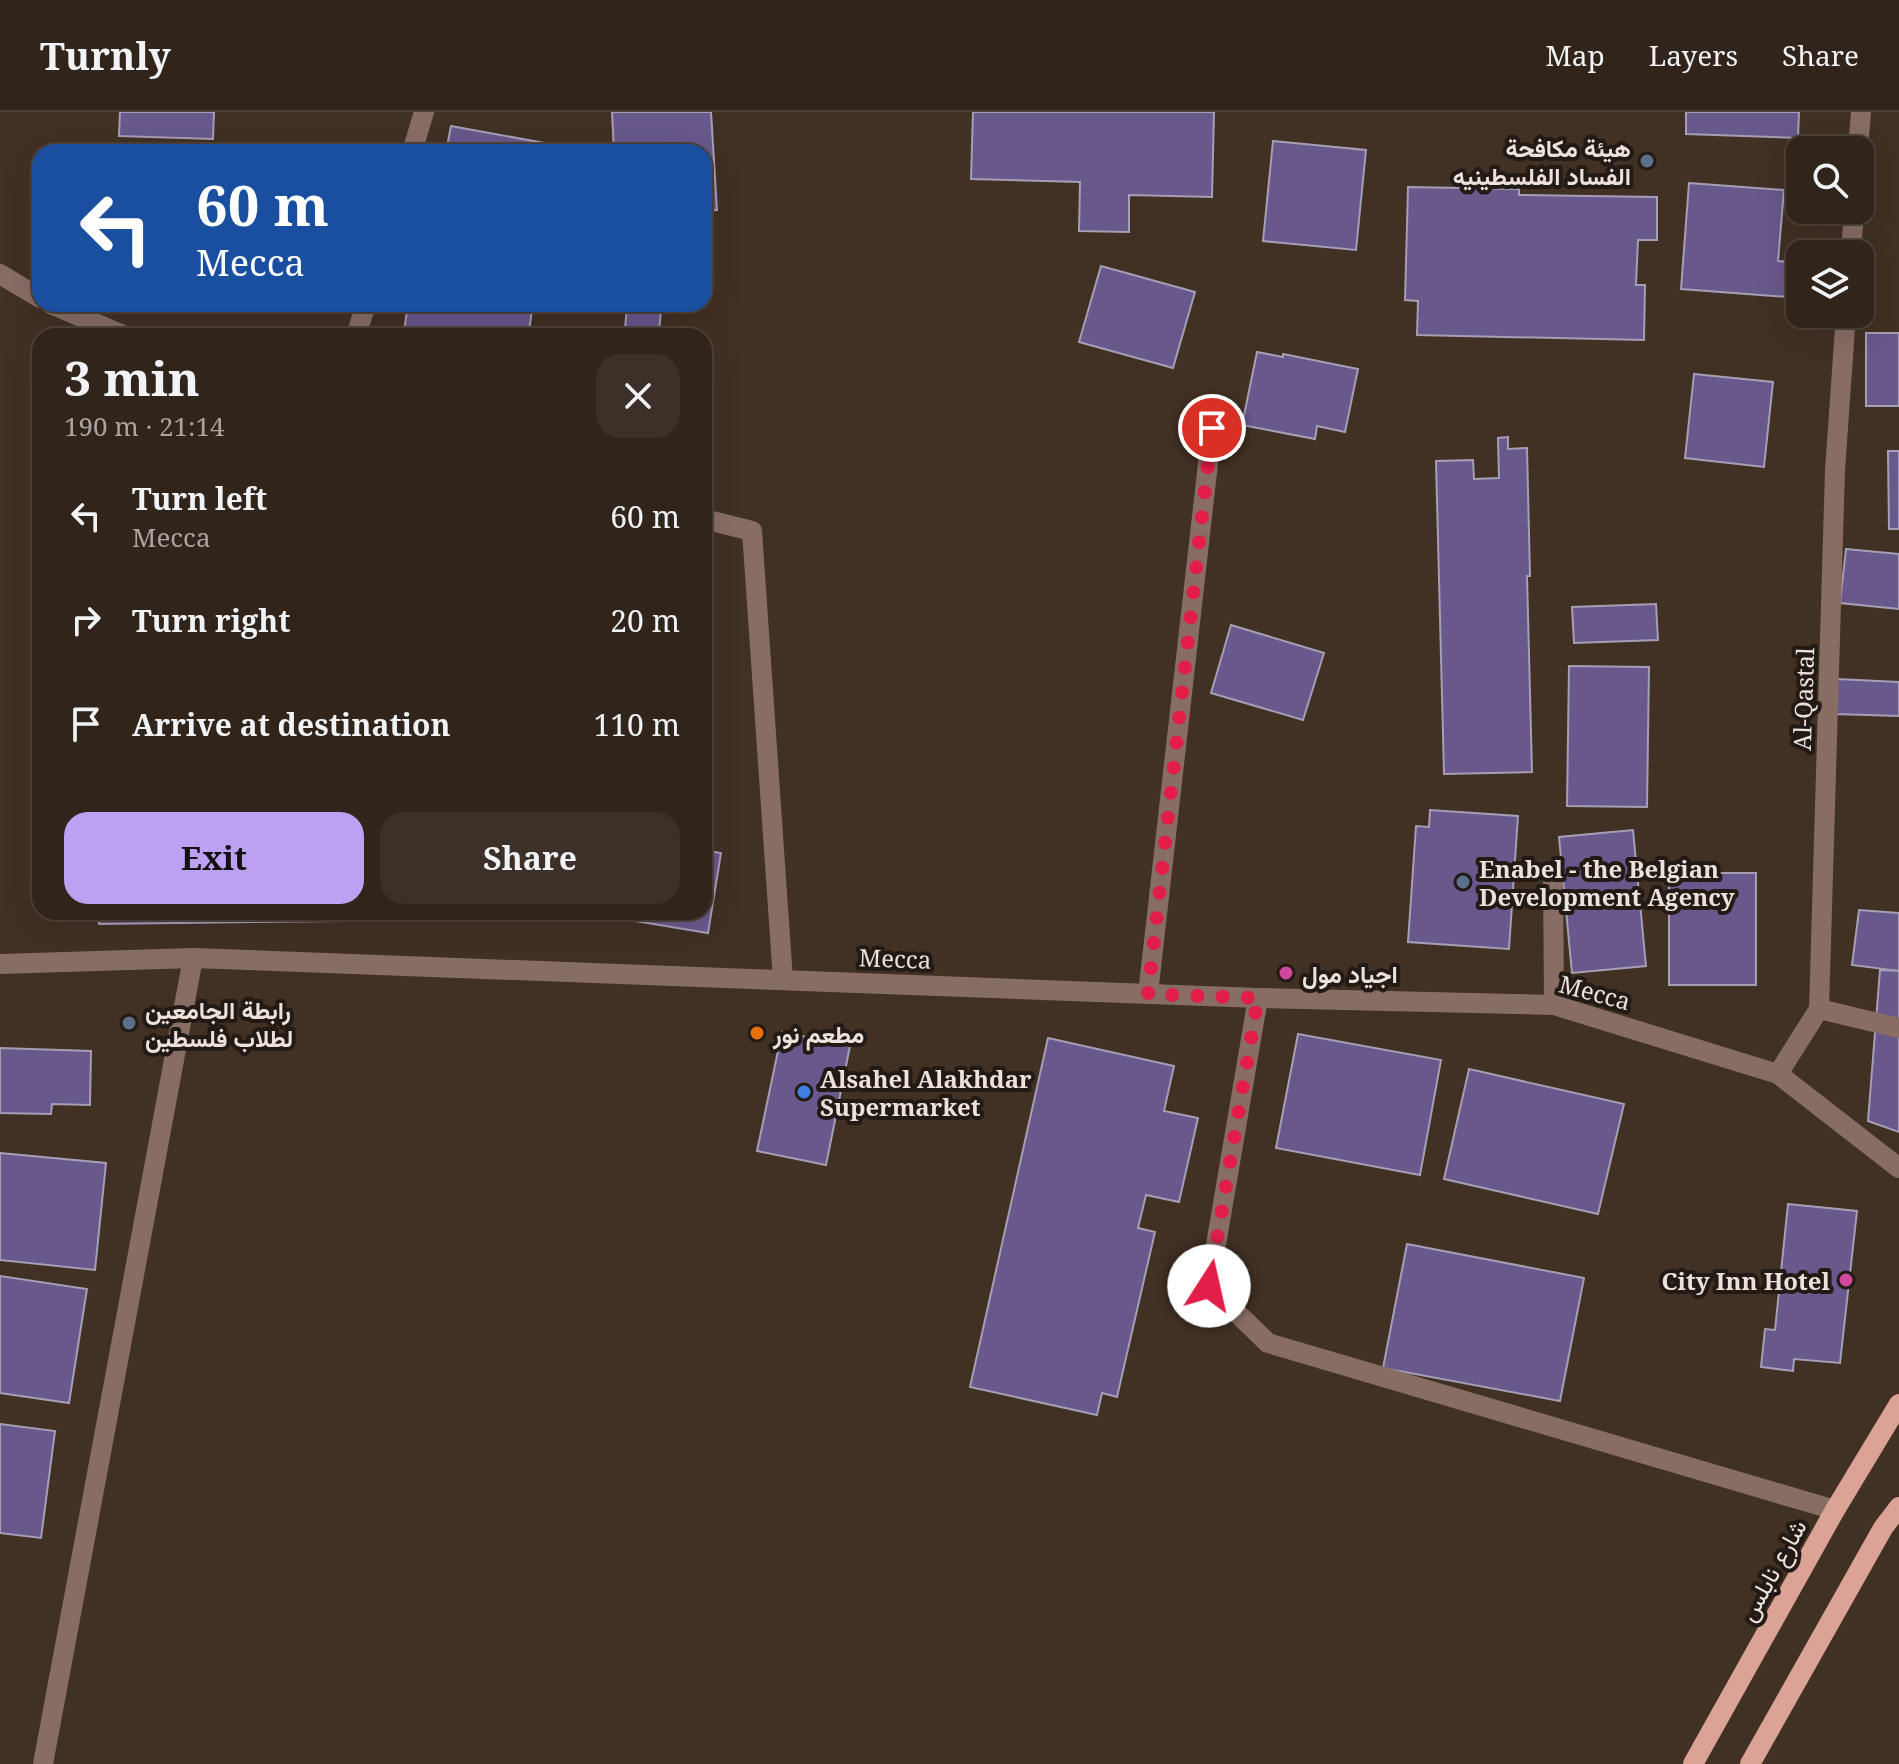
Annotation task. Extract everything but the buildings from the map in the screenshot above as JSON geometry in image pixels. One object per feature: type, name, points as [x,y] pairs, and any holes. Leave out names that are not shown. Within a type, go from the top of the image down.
[{"type":"main road","name":"شارع نابلس","points":[[1693,1764],[1835,1510],[1899,1404]]},
{"type":"main road","points":[[1750,1764],[1883,1528],[1899,1507]]},
{"type":"street","points":[[414,144],[424,112]]},
{"type":"street","points":[[1859,136],[1861,112]]},
{"type":"street","points":[[0,274],[32,293]]},
{"type":"street","points":[[70,312],[106,328]]},
{"type":"street","name":"Al-Qastal","points":[[1819,1009],[1835,470],[1845,328]]},
{"type":"street","points":[[1148,994],[1212,428]]},
{"type":"street","points":[[712,521],[752,531],[783,980]]},
{"type":"street","points":[[1553,873],[1554,1005]]},
{"type":"street","points":[[43,1764],[193,958]]},
{"type":"street","name":"Mecca","points":[[0,964],[193,958],[1258,998],[1554,1005],[1778,1074]]},
{"type":"street","points":[[1258,998],[1209,1286],[1268,1343],[1835,1510]]},
{"type":"street","points":[[1899,1028],[1819,1009],[1778,1074],[1899,1168]]},
{"type":"place","name":"هيئة مكافحة الفساد الفلسطينيه","points":[[1647,161]]},
{"type":"place","name":"Enabel - the Belgian Development Agency","points":[[1463,882]]},
{"type":"place","name":"اجياد مول","points":[[1286,973]]},
{"type":"place","name":"رابطة الجامعين لطلاب فلسطين","points":[[129,1023]]},
{"type":"place","name":"مطعم نور","points":[[757,1033]]},
{"type":"place","name":"Alsahel Alakhdar Supermarket","points":[[804,1092]]},
{"type":"place","name":"City Inn Hotel","points":[[1846,1280]]},
{"type":"route","points":[[1209,1286],[1258,998],[1148,994],[1212,428]]}]
